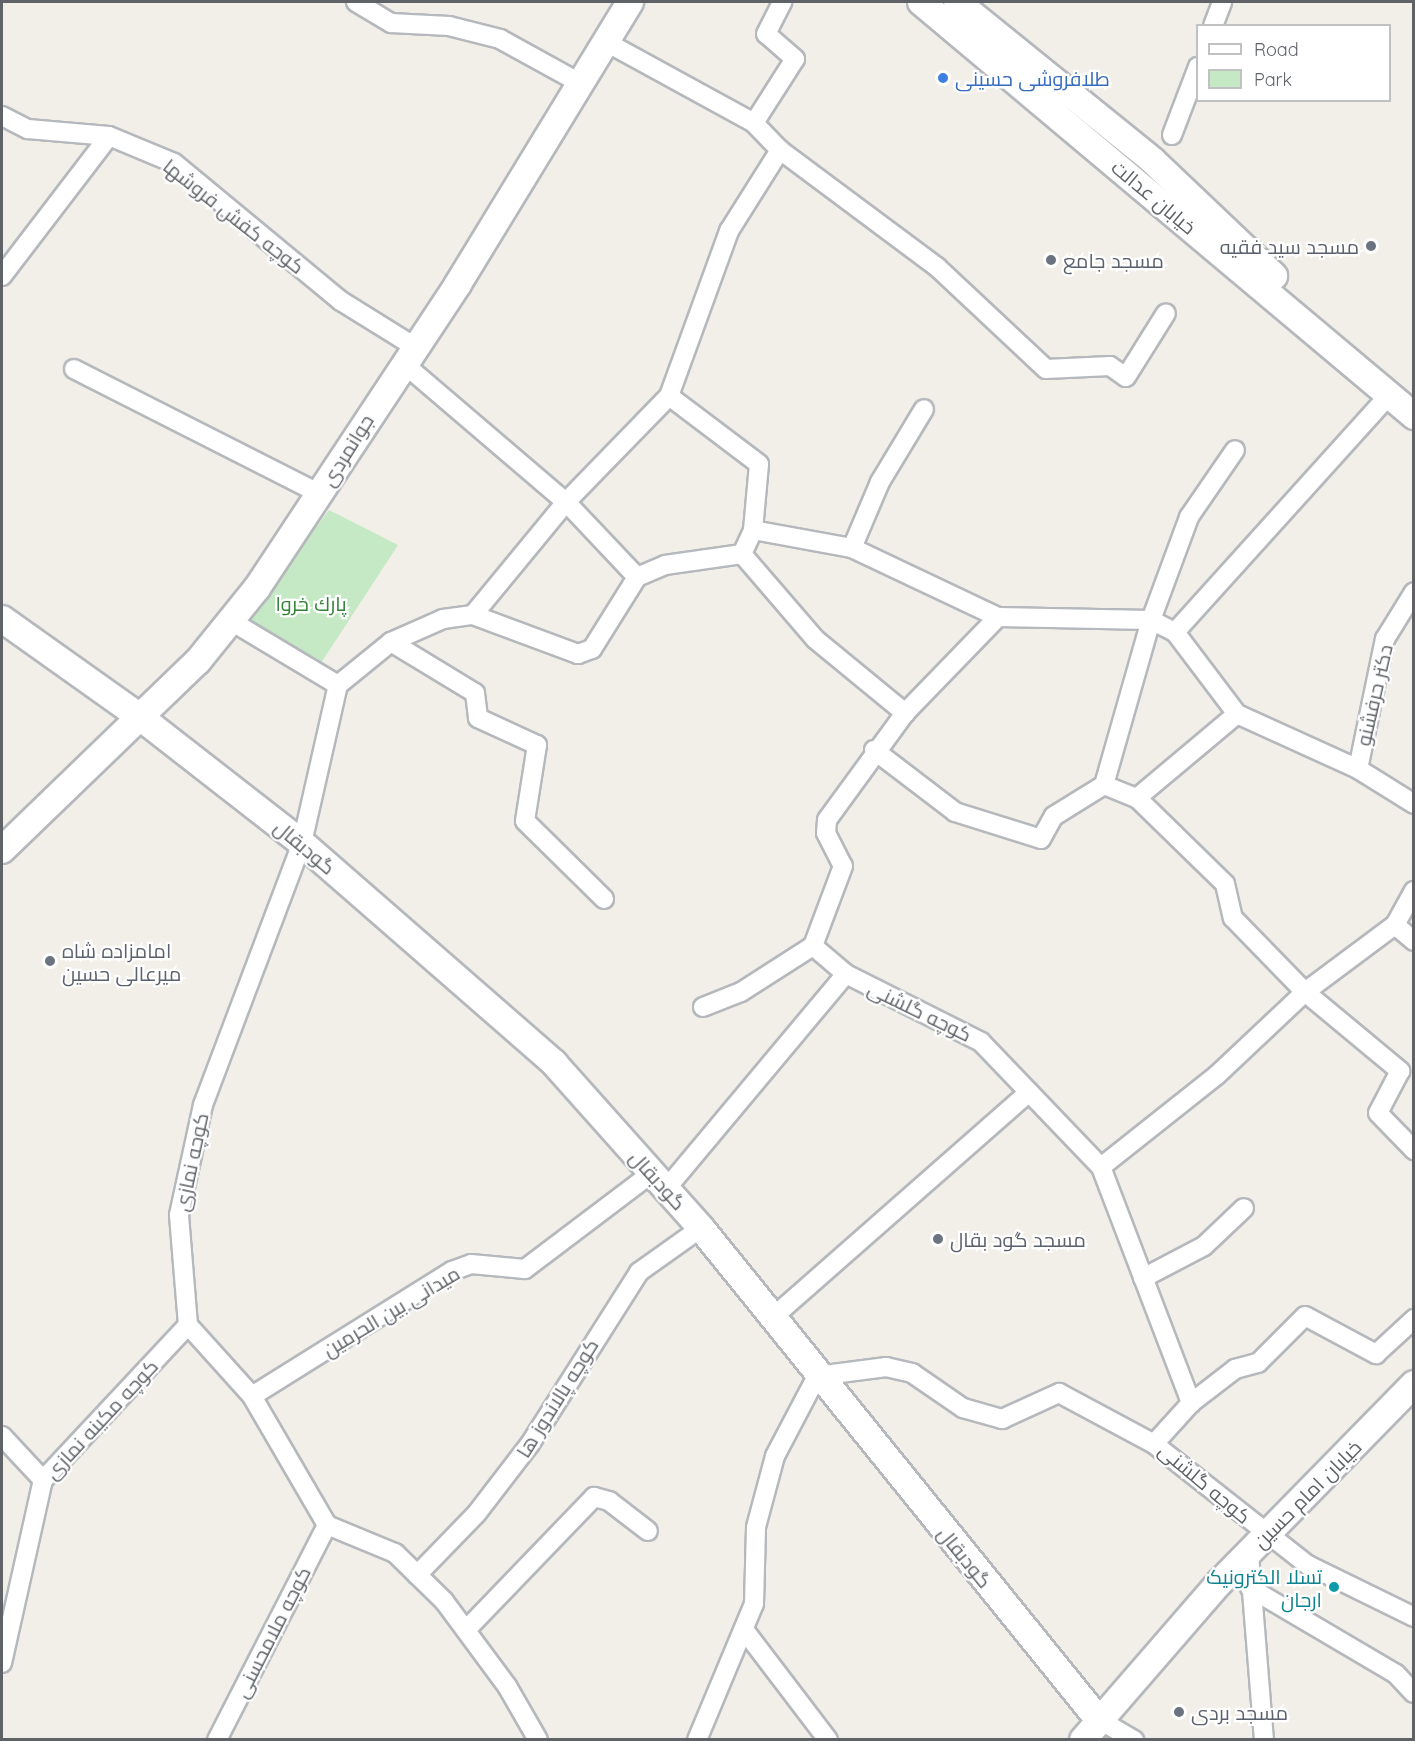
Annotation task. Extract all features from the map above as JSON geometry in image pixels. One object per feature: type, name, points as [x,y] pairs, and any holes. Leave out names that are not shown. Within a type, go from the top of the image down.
[{"type":"main road","name":"جوانمردی","points":[[2,850],[140,717],[231,621],[320,494],[582,84],[630,2]]},
{"type":"main road","name":"خیابان عدالت","points":[[921,2],[1401,395]]},
{"type":"main road","name":"خیابان عدالت","points":[[957,2],[1153,161],[1401,395],[1413,416]]},
{"type":"main road","name":"گودبقال","points":[[2,619],[140,717],[302,843],[554,1063],[701,1228],[817,1376],[1104,1729]]},
{"type":"main road","name":"خیابان امام حسین","points":[[1083,1740],[1104,1729],[1249,1554],[1410,1395]]},
{"type":"street","points":[[356,2],[391,22],[449,26],[500,39],[582,84]]},
{"type":"street","points":[[754,123],[795,59],[766,34],[782,2]]},
{"type":"street","points":[[1214,24],[1222,2]]},
{"type":"street","points":[[606,42],[754,123],[780,150],[938,267],[1046,369],[1110,366],[1126,377],[1166,313]]},
{"type":"street","points":[[1172,135],[1196,71]]},
{"type":"street","name":"کوچه کفش فروشها","points":[[2,116],[28,129],[109,136],[174,163],[409,355],[566,502],[637,577]]},
{"type":"street","points":[[2,276],[109,136]]},
{"type":"street","points":[[473,615],[566,502],[669,396],[729,231],[780,150]]},
{"type":"street","points":[[74,369],[320,494]]},
{"type":"street","points":[[1175,632],[1401,395]]},
{"type":"street","points":[[669,396],[759,464],[753,530],[742,554]]},
{"type":"street","points":[[852,548],[880,482],[924,409]]},
{"type":"street","points":[[874,750],[955,812],[1041,839],[1054,816],[1104,785],[1151,620],[1189,516],[1235,450]]},
{"type":"street","points":[[753,530],[852,548],[999,617],[1151,620],[1175,632],[1237,714],[1358,769],[1413,804]]},
{"type":"street","points":[[231,621],[338,685],[391,642],[443,619],[473,615],[578,654],[592,649],[637,577],[665,565],[742,554]]},
{"type":"street","points":[[742,554],[816,639],[905,713]]},
{"type":"street","name":"دکتر حرفشنو","points":[[1358,769],[1385,639],[1413,592]]},
{"type":"street","points":[[703,1007],[741,992],[813,946],[843,866],[826,833],[827,820],[874,750],[905,713],[999,617]]},
{"type":"street","points":[[391,642],[475,693],[478,718],[537,746],[525,821],[604,899]]},
{"type":"street","name":"کوچه نمازی","points":[[188,1325],[179,1215],[203,1105],[302,843],[338,685]]},
{"type":"street","points":[[1137,798],[1237,714]]},
{"type":"street","points":[[1104,785],[1137,798],[1225,884],[1233,918],[1305,992],[1400,1071],[1377,1113],[1413,1150]]},
{"type":"street","points":[[1101,1167],[1217,1075],[1305,992],[1395,925],[1413,891]]},
{"type":"street","points":[[1395,925],[1413,941]]},
{"type":"street","name":"کوچه گلشنی","points":[[813,946],[846,974],[981,1042],[1101,1167],[1191,1403],[1154,1444],[1308,1565],[1413,1617]]},
{"type":"street","name":"میدانی بین الحرمین","points":[[252,1396],[452,1271],[471,1264],[525,1269],[659,1181],[846,974]]},
{"type":"street","points":[[772,1318],[1029,1092]]},
{"type":"street","points":[[1143,1278],[1204,1246],[1244,1208]]},
{"type":"street","name":"کوچه پالاندوز ها","points":[[417,1575],[477,1513],[530,1444],[639,1272],[701,1228]]},
{"type":"street","points":[[1191,1403],[1235,1369],[1258,1363],[1305,1316],[1376,1354],[1413,1319]]},
{"type":"street","points":[[188,1325],[252,1396],[327,1526],[395,1553],[417,1575],[466,1630],[538,1740]]},
{"type":"street","name":"کوچه مکینه نمازی","points":[[2,1663],[43,1480],[188,1325]]},
{"type":"street","points":[[697,1740],[745,1631],[754,1604],[756,1527],[775,1456],[817,1376],[886,1367],[912,1373],[963,1408],[1002,1419],[1059,1393],[1154,1444]]},
{"type":"street","points":[[2,1436],[43,1480]]},
{"type":"street","points":[[466,1630],[594,1497],[609,1501],[648,1531]]},
{"type":"street","name":"کوچه ملامحسنی","points":[[217,1740],[327,1526]]},
{"type":"street","points":[[1249,1554],[1264,1740]]},
{"type":"street","points":[[1250,1588],[1396,1674],[1413,1693]]},
{"type":"street","points":[[745,1631],[828,1740]]},
{"type":"street","points":[[1104,1729],[1134,1740]]},
{"type":"green space","name":"پارك خروا","points":[[329,510],[398,545],[321,663],[248,619]]},
{"type":"place","name":"طلافروشی حسینی","points":[[943,78]]},
{"type":"place","name":"مسجد سید فقیه","points":[[1371,246]]},
{"type":"place","name":"مسجد جامع","points":[[1051,260]]},
{"type":"place","name":"امامزاده شاه میرعالی حسین","points":[[50,961]]},
{"type":"place","name":"مسجد گود بقال","points":[[938,1239]]},
{"type":"place","name":"تسلا الکترونیک ارجان","points":[[1334,1587]]},
{"type":"place","name":"مسجد بردی","points":[[1179,1712]]}]
